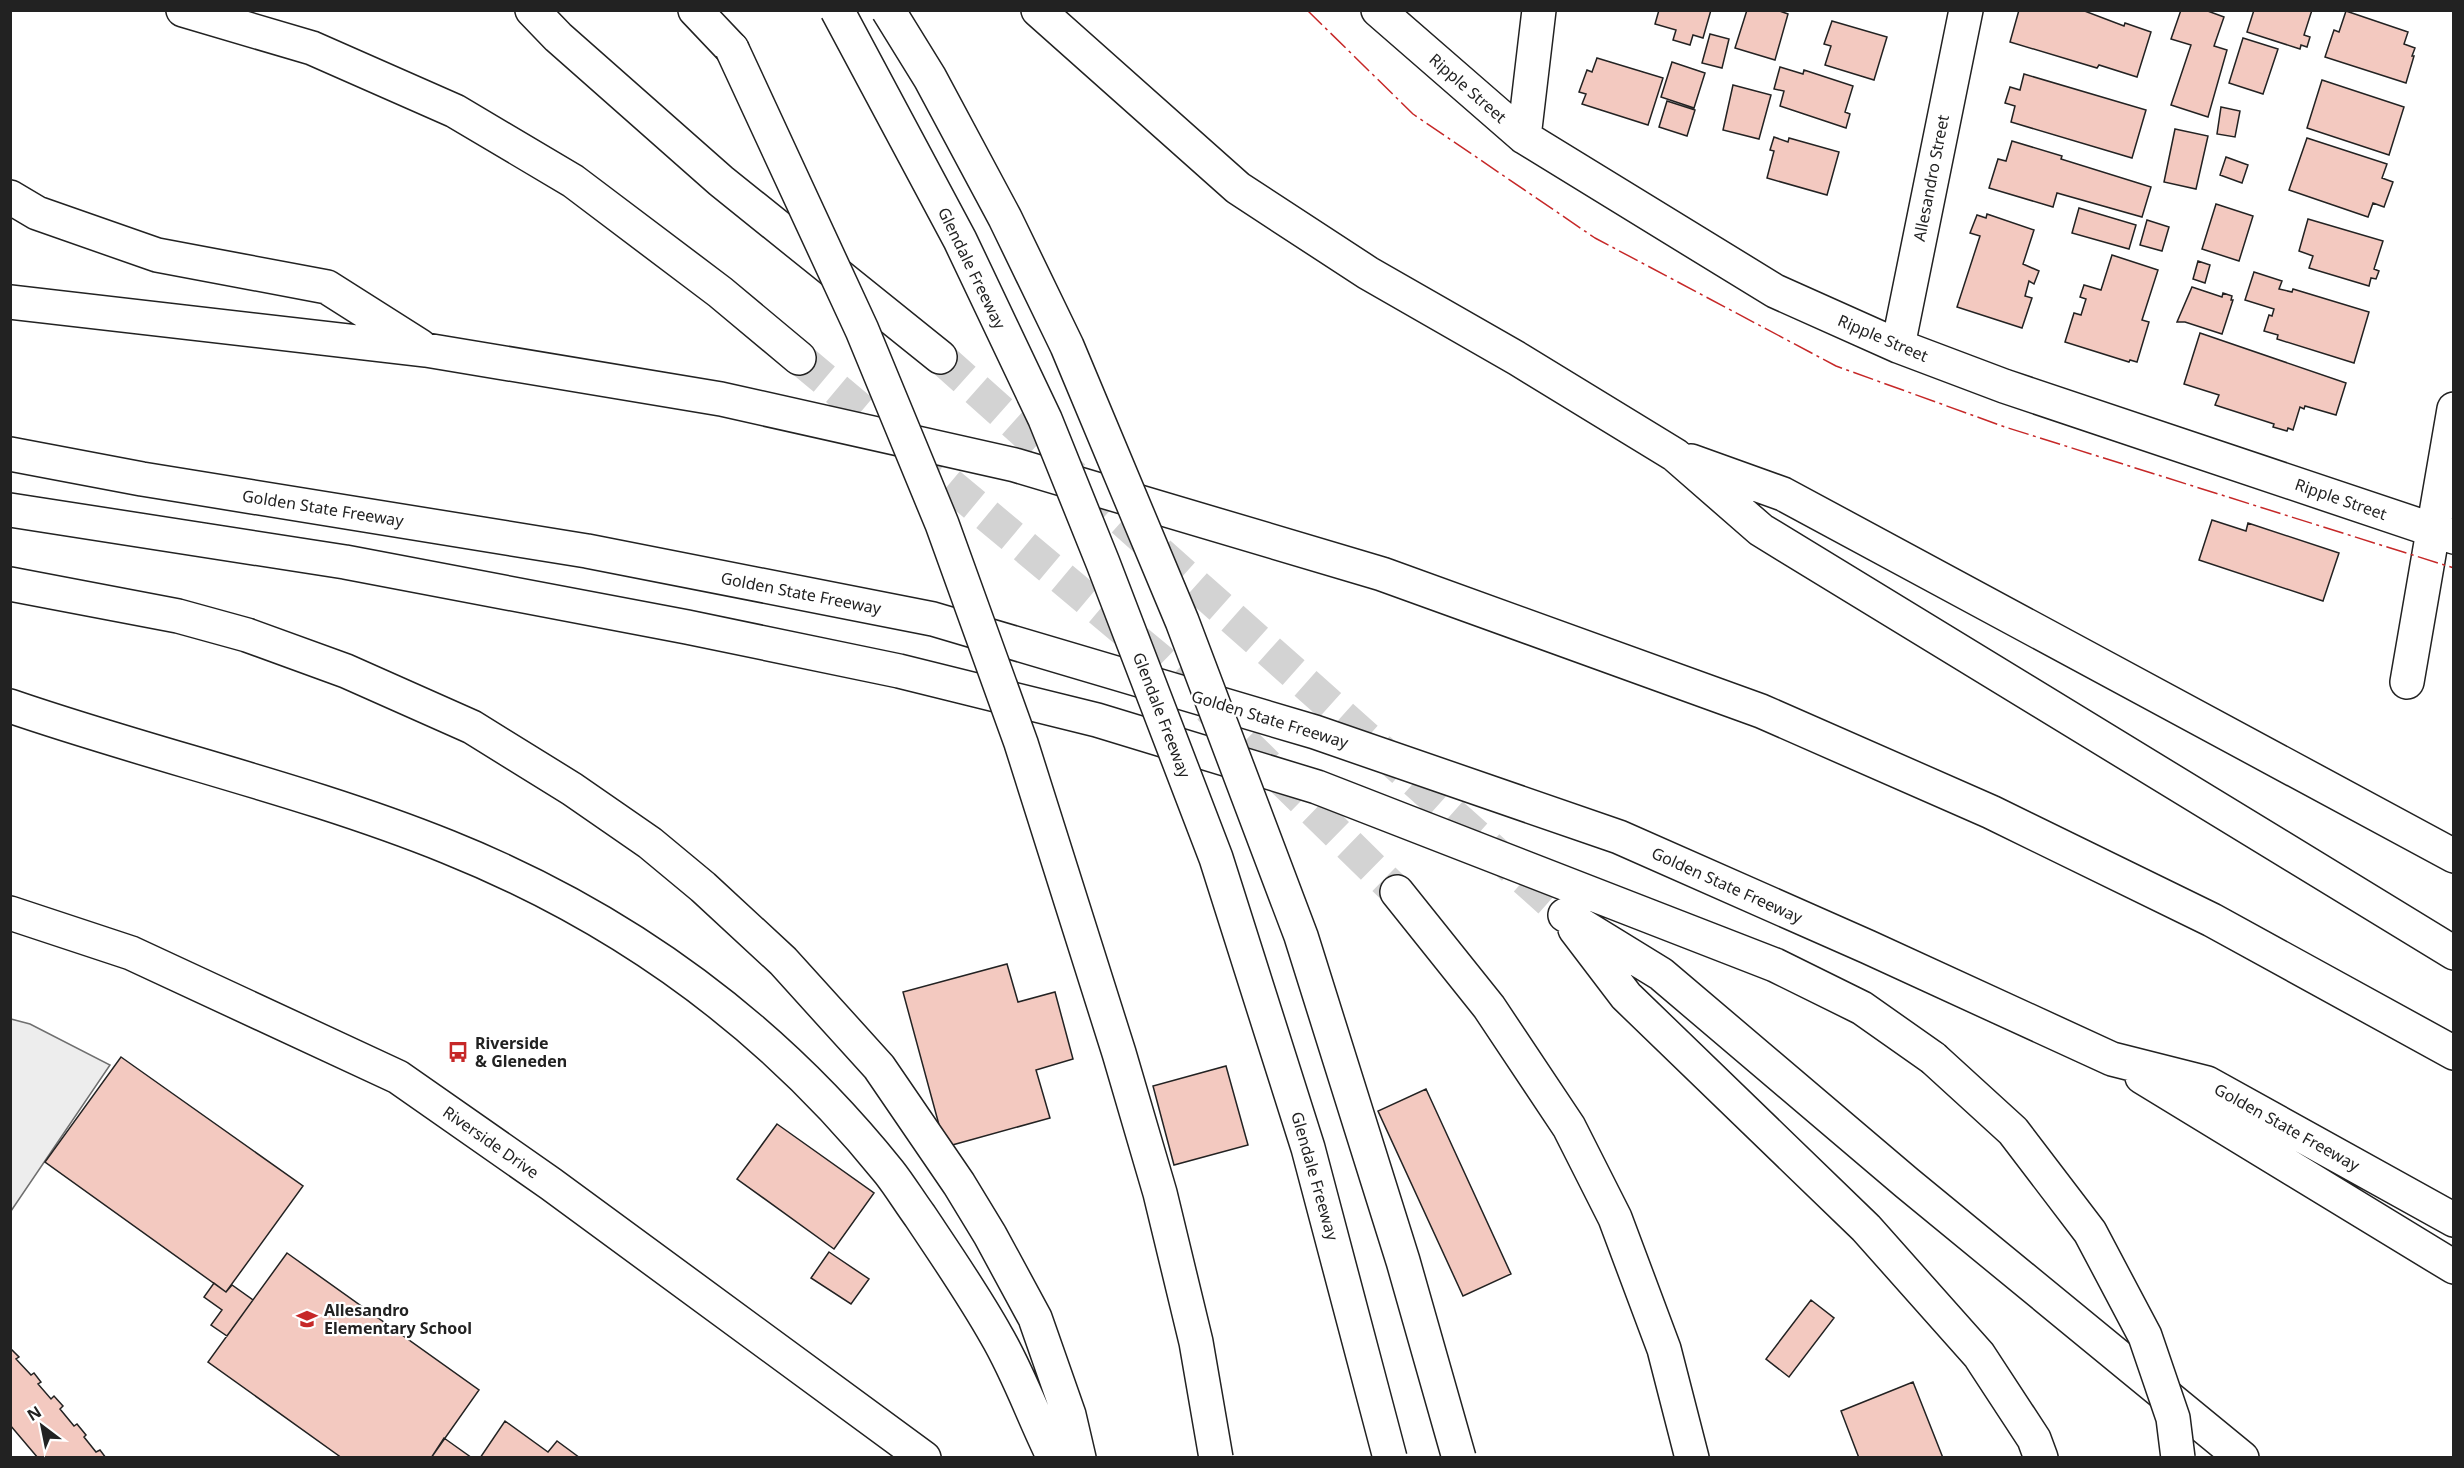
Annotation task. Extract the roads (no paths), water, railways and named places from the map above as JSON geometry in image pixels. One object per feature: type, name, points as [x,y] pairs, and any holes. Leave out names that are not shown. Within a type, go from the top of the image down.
[{"type":"main road","points":[[183,10],[312,48],[455,111],[573,181],[720,292],[800,358]]},
{"type":"main road","points":[[532,10],[558,37],[721,181],[940,357]]},
{"type":"main road","points":[[695,10],[732,49]]},
{"type":"main road","points":[[714,10],[867,341],[942,524],[1021,743],[1119,1053],[1160,1193],[1196,1342],[1215,1458]]},
{"type":"main road","name":"Glendale Freeway","points":[[837,10],[960,240],[1045,419],[1179,760],[1216,858],[1308,1148],[1390,1458]]},
{"type":"main road","points":[[888,10],[930,78],[1005,218],[1056,325],[1182,621],[1301,936],[1403,1261],[1459,1458]]},
{"type":"main road","points":[[1038,10],[1238,188],[1368,273],[1518,359],[1675,455],[1761,530],[2454,953]]},
{"type":"main road","name":"Ripple Street","points":[[1378,10],[1524,137],[1775,291],[1898,346],[2004,386],[2443,533]]},
{"type":"main road","points":[[1524,137],[1539,10]]},
{"type":"main road","name":"Allesandro Street","points":[[1898,346],[1958,13]]},
{"type":"main road","points":[[10,197],[37,213],[157,255],[327,286],[426,350]]},
{"type":"main road","points":[[10,302],[426,350],[722,399],[1015,465],[1382,574],[1761,711],[1991,812],[2212,920],[2454,1053]]},
{"type":"main road","points":[[2407,682],[2443,533],[2454,409]]},
{"type":"main road","name":"Golden State Freeway","points":[[10,454],[142,479],[587,551],[933,619],[1315,732],[1618,837],[1868,947],[2112,1059],[2207,1083],[2454,1220]]},
{"type":"main road","points":[[1675,455],[1783,494],[2454,856]]},
{"type":"main road","points":[[10,510],[345,562],[675,624],[899,671],[1096,720],[1317,788],[1775,965],[1862,1008],[1933,1058],[2013,1131],[2090,1232],[2145,1336],[2173,1418],[2178,1458]]},
{"type":"main road","points":[[10,584],[178,616],[247,635],[346,671],[471,727],[572,789],[650,843],[703,887],[783,961],[879,1066],[959,1184],[990,1235],[1035,1318],[1069,1415],[1079,1458]]},
{"type":"main road","points":[[10,706],[90,733],[351,812],[448,847],[551,893],[629,938],[731,1011],[819,1093],[890,1173],[950,1259],[999,1339],[1054,1458]]},
{"type":"main road","points":[[1397,892],[1489,1007],[1569,1127],[1615,1218],[1664,1349],[1692,1458]]},
{"type":"main road","name":"Riverside Drive","points":[[10,913],[131,953],[398,1077],[551,1184],[924,1458]]},
{"type":"main road","points":[[2042,1458],[2034,1439],[1972,1347],[1866,1228],[1626,996],[1565,915],[1661,974],[1916,1191],[2242,1458]]},
{"type":"main road","points":[[2112,1059],[2454,1267]]},
{"type":"tunnel","points":[[940,357],[1565,915]]},
{"type":"tunnel","points":[[799,358],[1161,661],[1397,892]]},
{"type":"place","name":"Riverside & Gleneden","points":[[458,1052]]},
{"type":"place","name":"Allesandro Elementary School","points":[[307,1319]]}]
